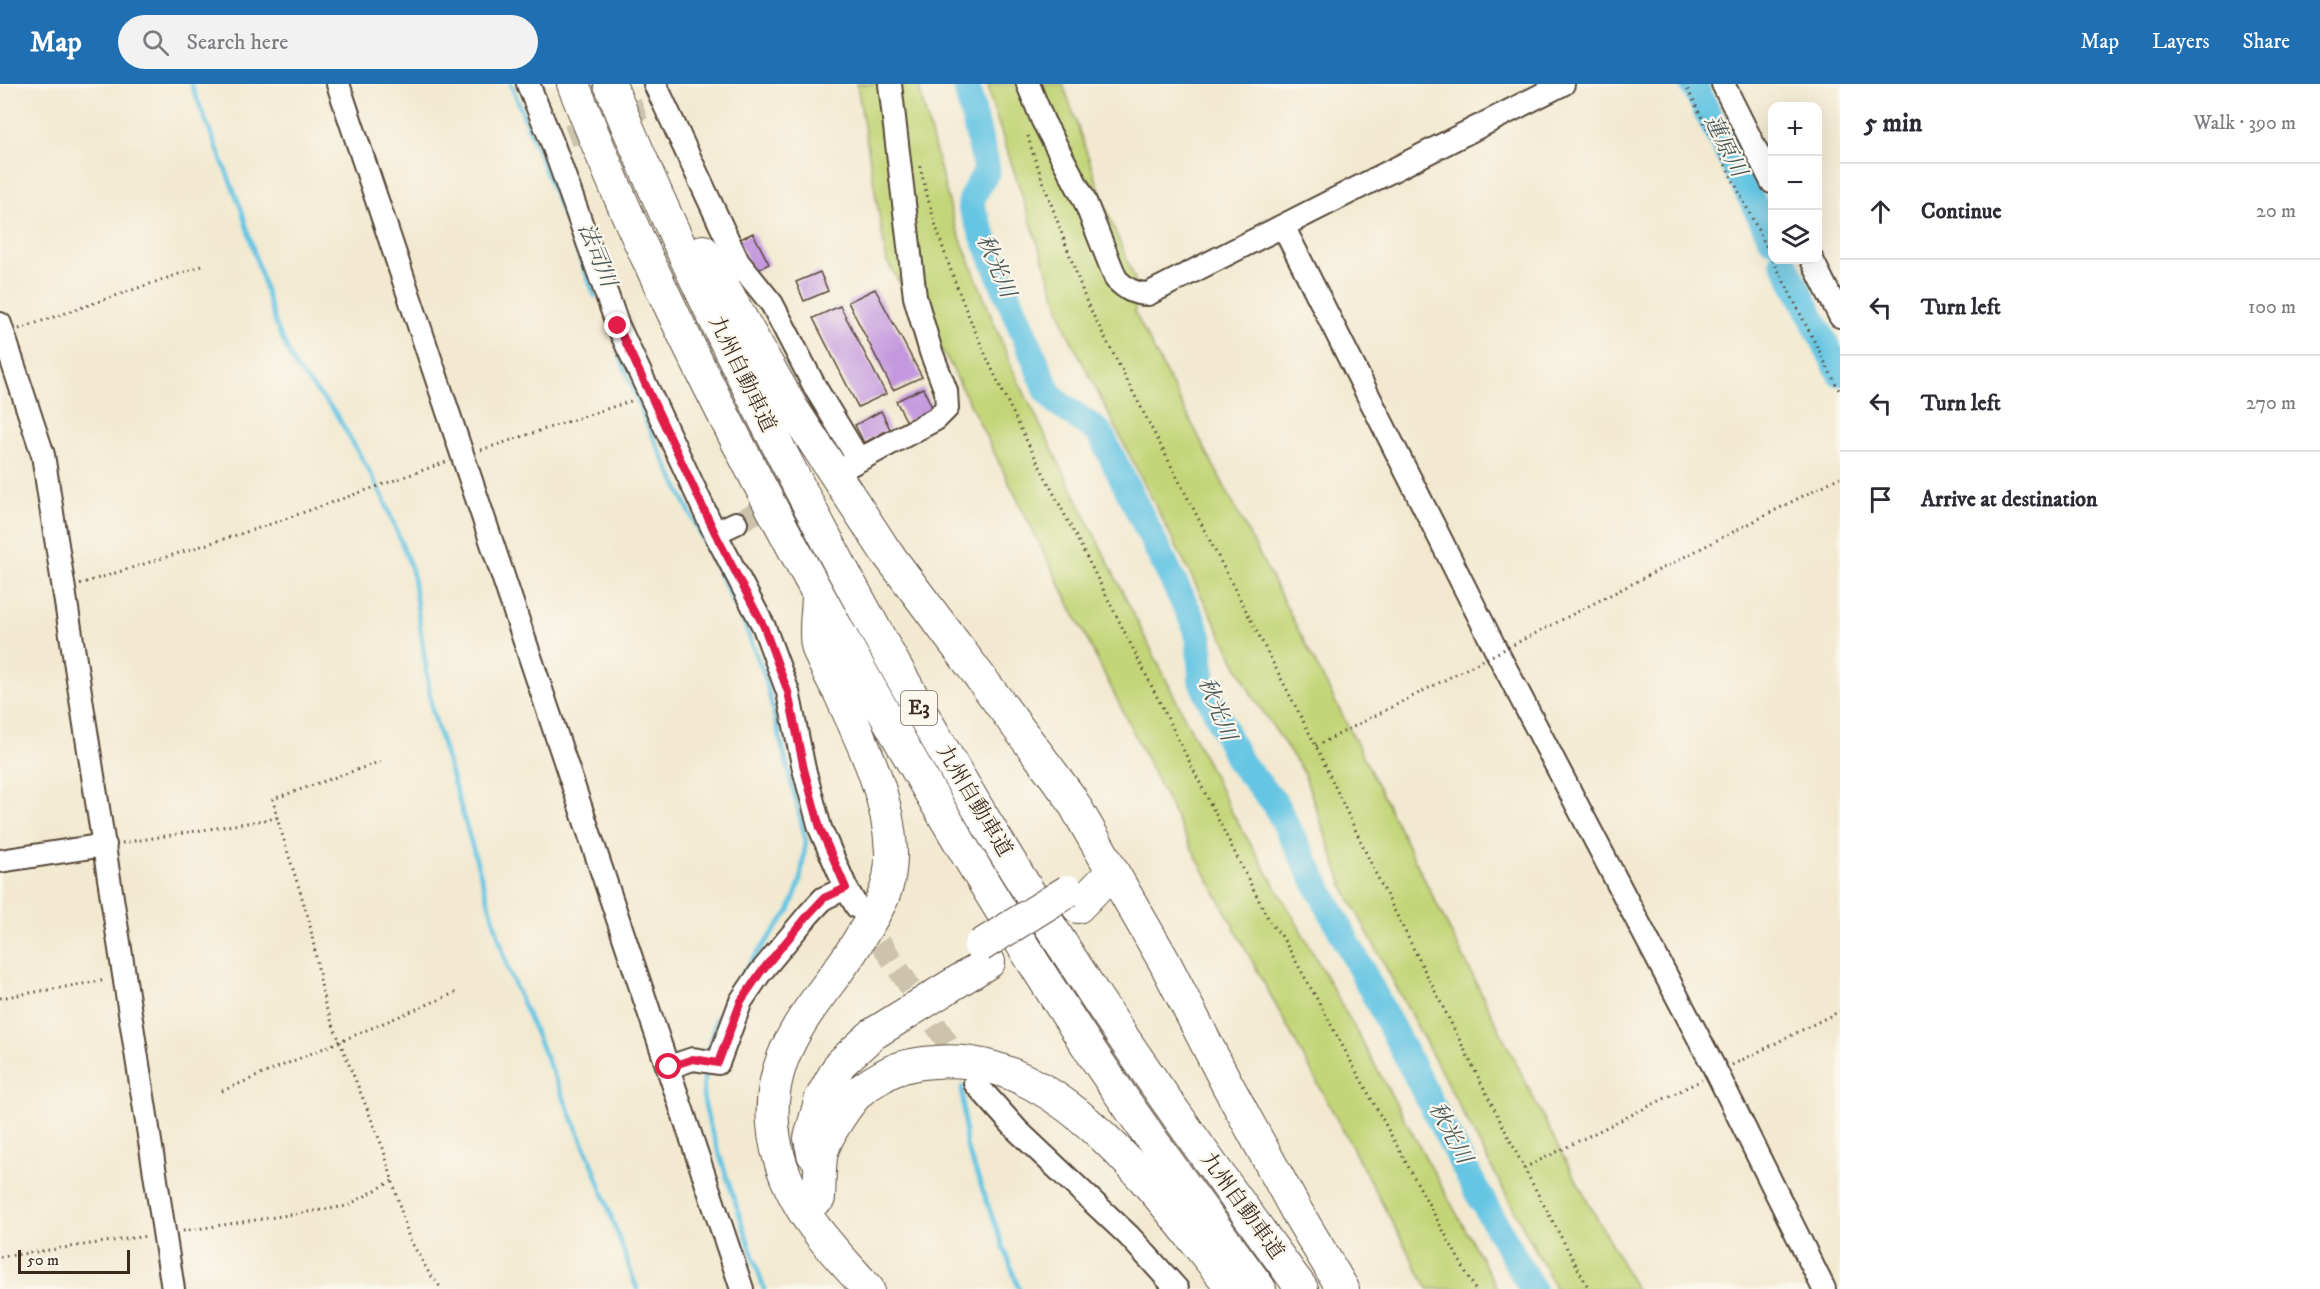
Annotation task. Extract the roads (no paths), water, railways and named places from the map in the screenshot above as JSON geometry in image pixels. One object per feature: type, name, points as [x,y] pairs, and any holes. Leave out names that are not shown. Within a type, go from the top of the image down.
[{"type":"highway","name":"九州自動車道","points":[[573,84],[649,262],[716,401],[885,717],[987,890],[1068,1017],[1171,1168],[1260,1289]]},
{"type":"highway","name":"九州自動車道","points":[[638,96],[678,243],[747,387],[826,540],[914,700],[1010,863],[1097,998],[1200,1149],[1302,1289]]},
{"type":"highway","points":[[638,96],[792,408],[884,549],[1071,797],[1164,961],[1227,1084],[1297,1212],[1343,1289]]},
{"type":"highway","points":[[818,594],[817,645],[879,785],[891,853],[888,886],[879,908],[849,957],[797,1029],[783,1057],[773,1097],[773,1136],[780,1164],[805,1213],[868,1289]]},
{"type":"highway","points":[[833,1248],[811,1205],[796,1154],[796,1133],[803,1095],[826,1056],[866,1018],[984,954],[1112,872]]},
{"type":"highway","points":[[886,1289],[847,1244],[819,1198],[810,1138],[821,1098],[840,1064],[873,1034],[984,954]]},
{"type":"highway","points":[[819,1198],[822,1152],[839,1119],[861,1090],[890,1071],[919,1063],[950,1060],[982,1064],[1019,1077],[1056,1098],[1088,1122],[1139,1174],[1233,1289]]},
{"type":"street","points":[[338,84],[742,1289]]},
{"type":"street","points":[[528,84],[560,139],[618,326],[715,533],[764,627],[788,692],[804,769],[820,828],[852,897],[824,898],[760,973],[741,1001],[718,1063],[693,1059],[669,1067]]},
{"type":"street","points":[[638,96],[738,262],[772,304],[816,389],[851,464],[936,419],[948,408],[946,392],[931,352],[915,297],[890,84]]},
{"type":"street","points":[[1028,84],[1043,121],[1084,199],[1116,279],[1135,294],[1148,294],[1563,84]]},
{"type":"street","points":[[1723,84],[1768,172]]},
{"type":"street","points":[[1283,226],[1497,652],[1717,1073],[1824,1289]]},
{"type":"street","points":[[1814,264],[1840,316]]},
{"type":"street","points":[[2,329],[43,455],[173,1289]]},
{"type":"street","points":[[715,533],[736,523]]},
{"type":"street","points":[[0,861],[105,845]]},
{"type":"street","points":[[975,1083],[1018,1131],[1130,1236],[1176,1289]]},
{"type":"waterway","points":[[191,84],[241,208],[276,325],[296,368],[335,412],[368,469],[383,497],[412,570],[432,709],[509,972],[594,1168],[637,1289]]},
{"type":"waterway","name":"法司川","points":[[511,84],[595,296]]},
{"type":"waterway","name":"秋光川","points":[[966,84],[987,170],[975,192],[971,206],[1048,392],[1058,403],[1100,433],[1193,621],[1199,638],[1202,682],[1239,761],[1274,802],[1473,1184],[1532,1289]]},
{"type":"waterway","name":"蓮原川","points":[[1693,84],[1768,231]]},
{"type":"waterway","name":"蓮原川","points":[[1785,264],[1840,373]]},
{"type":"waterway","name":"法司川","points":[[618,351],[645,420],[745,626],[764,674],[806,841],[800,882],[789,911],[744,971],[716,1019],[707,1054]]},
{"type":"waterway","points":[[705,1068],[703,1096],[709,1123],[764,1289]]},
{"type":"waterway","points":[[962,1087],[966,1145],[1019,1289]]},
{"type":"tunnel","points":[[568,136],[644,108]]},
{"type":"tunnel","points":[[736,523],[842,469]]},
{"type":"tunnel","points":[[862,915],[967,1072]]}]
